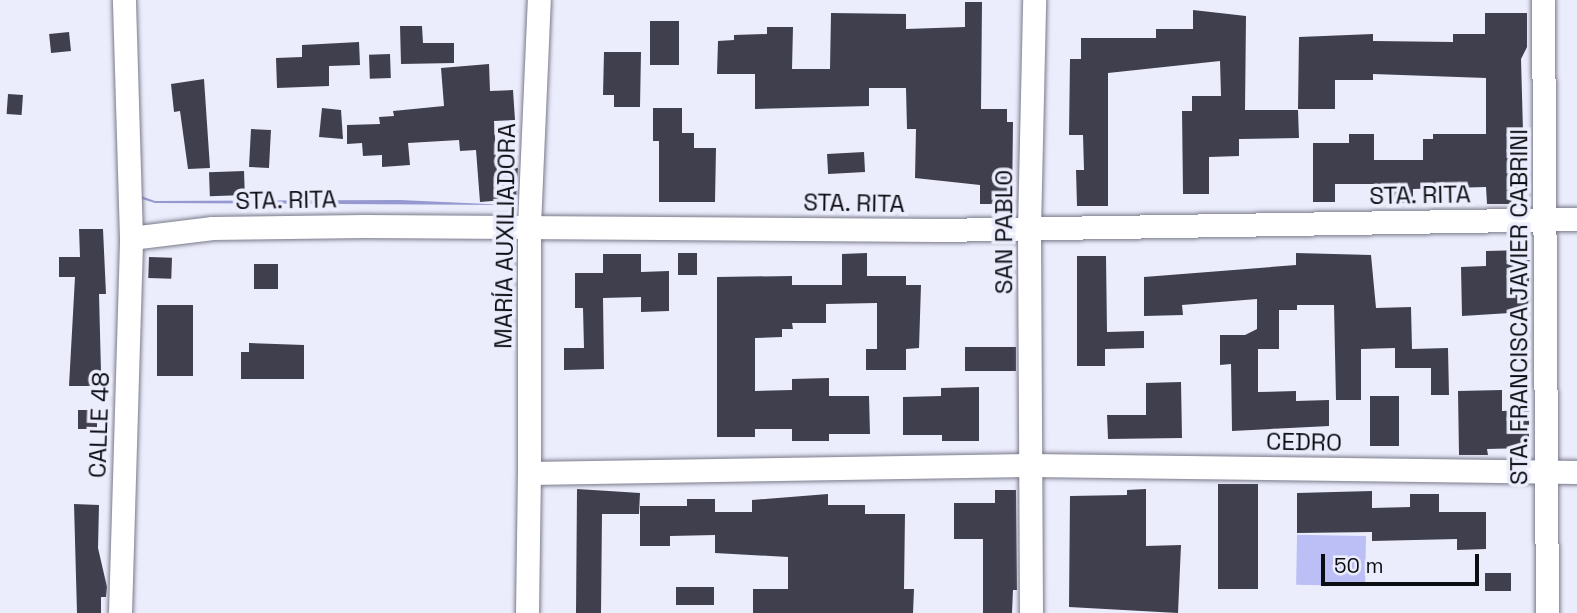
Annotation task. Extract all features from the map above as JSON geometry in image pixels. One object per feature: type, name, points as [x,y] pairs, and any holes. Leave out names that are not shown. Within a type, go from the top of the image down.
[{"type":"street","points":[[124,0],[132,0]]},
{"type":"street","name":"CALLE 48","points":[[120,613],[131,238],[124,0]]},
{"type":"street","name":"MARÍA AUXILIADORA","points":[[527,613],[529,225],[539,0]]},
{"type":"street","name":"SAN PABLO","points":[[1031,613],[1029,228],[1034,0]]},
{"type":"street","name":"STA. FRANCISCA JAVIER CABRINI","points":[[1543,0],[1547,613]]},
{"type":"street","name":"STA. RITA","points":[[131,238],[212,228],[529,225],[1029,228],[1577,219]]},
{"type":"street","name":"CEDRO","points":[[529,473],[1030,465],[1577,471]]},
{"type":"shaded area","points":[[137,158],[141,196],[155,201],[400,200],[509,205],[155,203],[139,198]]},
{"type":"shaded area","points":[[1297,535],[1366,536],[1365,586],[1296,585]]},
{"type":"building","points":[[965,2],[982,2],[981,109],[1007,109],[1007,122],[1013,122],[1012,204],[980,204],[980,185],[915,178],[916,129],[907,129],[906,88],[869,88],[869,106],[755,109],[755,74],[717,74],[718,41],[734,40],[734,35],[767,34],[767,27],[793,27],[792,69],[830,69],[831,13],[906,14],[906,29],[965,27]]},
{"type":"building","points":[[1193,10],[1246,16],[1245,110],[1298,110],[1299,138],[1239,139],[1239,156],[1209,157],[1209,194],[1183,194],[1182,111],[1192,111],[1192,96],[1221,96],[1220,61],[1108,73],[1108,206],[1077,206],[1076,170],[1084,170],[1083,135],[1069,135],[1070,59],[1081,59],[1081,38],[1156,38],[1156,29],[1193,29]]},
{"type":"building","points":[[1485,13],[1527,13],[1527,47],[1521,59],[1525,204],[1487,204],[1486,187],[1413,189],[1413,203],[1394,203],[1394,184],[1335,184],[1335,202],[1313,202],[1313,143],[1349,143],[1349,134],[1374,134],[1374,160],[1423,160],[1423,139],[1433,139],[1433,134],[1486,134],[1486,78],[1373,74],[1373,80],[1335,80],[1335,109],[1298,109],[1299,37],[1373,34],[1373,41],[1453,42],[1453,34],[1485,34]]},
{"type":"building","points":[[650,21],[679,21],[679,65],[650,65]]},
{"type":"building","points":[[400,26],[422,26],[423,43],[454,43],[454,63],[401,64]]},
{"type":"building","points":[[69,32],[71,51],[51,53],[49,34]]},
{"type":"building","points":[[359,42],[360,65],[329,66],[329,86],[277,88],[276,58],[302,57],[302,45]]},
{"type":"building","points":[[604,52],[641,52],[640,107],[614,107],[614,95],[603,95]]},
{"type":"building","points":[[390,54],[391,78],[370,79],[369,55]]},
{"type":"building","points":[[489,64],[490,91],[513,90],[515,120],[494,121],[497,170],[518,168],[516,199],[480,202],[476,150],[460,151],[459,140],[408,143],[410,165],[382,167],[382,155],[363,156],[362,143],[347,144],[347,125],[380,124],[379,117],[394,116],[393,111],[444,106],[441,68]]},
{"type":"building","points":[[204,79],[210,168],[188,169],[180,111],[174,112],[171,84]]},
{"type":"building","points":[[8,94],[23,95],[22,115],[7,114]]},
{"type":"building","points":[[322,108],[341,110],[343,139],[319,137]]},
{"type":"building","points":[[653,108],[682,108],[682,133],[694,133],[694,148],[716,148],[715,202],[659,202],[659,141],[653,141]]},
{"type":"building","points":[[251,129],[271,130],[269,168],[249,167]]},
{"type":"building","points":[[864,152],[865,172],[828,174],[827,154]]},
{"type":"building","points":[[244,171],[245,195],[210,196],[209,172]]},
{"type":"building","points":[[79,229],[103,229],[106,294],[99,294],[101,372],[92,372],[92,386],[69,386],[75,277],[59,277],[59,257],[80,257]]},
{"type":"building","points":[[1530,250],[1528,312],[1462,316],[1461,267],[1486,266],[1486,251]]},
{"type":"building","points":[[678,253],[697,253],[697,275],[678,275]]},
{"type":"building","points":[[867,253],[867,276],[906,276],[906,285],[921,285],[919,348],[906,349],[906,370],[866,370],[866,349],[877,349],[877,303],[826,304],[826,323],[792,323],[793,329],[782,329],[782,337],[755,338],[755,391],[792,390],[792,379],[829,378],[829,396],[869,396],[870,434],[829,434],[829,441],[792,441],[792,429],[755,429],[755,437],[717,437],[717,277],[792,276],[792,285],[842,285],[842,254]]},
{"type":"building","points":[[1296,253],[1371,255],[1376,308],[1411,307],[1412,349],[1448,348],[1449,395],[1431,395],[1431,368],[1395,368],[1395,348],[1361,349],[1361,400],[1336,400],[1334,305],[1297,305],[1297,310],[1279,310],[1279,349],[1258,349],[1258,392],[1296,391],[1296,401],[1329,400],[1329,426],[1232,431],[1231,364],[1220,365],[1220,335],[1245,335],[1257,329],[1257,299],[1182,305],[1183,315],[1144,316],[1144,277],[1296,265]]},
{"type":"building","points":[[603,254],[641,254],[641,272],[669,271],[669,311],[641,312],[641,297],[603,298],[604,369],[564,370],[564,348],[584,348],[583,308],[575,308],[575,273],[603,273]]},
{"type":"building","points":[[1077,256],[1106,256],[1107,332],[1144,331],[1144,348],[1105,349],[1105,366],[1077,366]]},
{"type":"building","points":[[149,257],[172,258],[171,279],[148,278]]},
{"type":"building","points":[[254,264],[278,264],[278,289],[254,289]]},
{"type":"building","points":[[157,305],[193,305],[193,376],[157,376]]},
{"type":"building","points":[[249,343],[304,345],[304,379],[241,379],[241,352],[249,352]]},
{"type":"building","points":[[965,347],[1016,347],[1016,371],[965,371]]},
{"type":"building","points":[[1181,382],[1182,438],[1108,439],[1107,415],[1146,415],[1146,383]]},
{"type":"building","points":[[979,387],[979,441],[942,441],[942,435],[903,435],[903,397],[941,396],[941,388]]},
{"type":"building","points":[[1502,390],[1502,411],[1529,410],[1529,448],[1487,449],[1488,455],[1459,455],[1458,391]]},
{"type":"building","points":[[1370,396],[1399,396],[1399,446],[1370,446]]},
{"type":"building","points":[[78,410],[97,410],[97,429],[78,429]]},
{"type":"building","points":[[1218,484],[1258,484],[1258,589],[1218,589]]},
{"type":"building","points":[[577,489],[640,493],[639,514],[602,514],[601,613],[576,613]]},
{"type":"building","points":[[1146,489],[1146,546],[1181,545],[1178,613],[1069,607],[1070,496],[1127,495],[1127,490]]},
{"type":"building","points":[[995,490],[1016,490],[1017,590],[1013,590],[1012,613],[983,613],[983,539],[954,539],[954,503],[995,503]]},
{"type":"building","points":[[1372,491],[1372,508],[1410,507],[1410,494],[1439,494],[1439,512],[1486,512],[1486,549],[1457,550],[1457,539],[1372,541],[1372,532],[1297,533],[1297,493]]},
{"type":"building","points":[[828,494],[828,505],[865,505],[865,514],[905,514],[904,589],[914,589],[913,613],[753,613],[753,589],[788,589],[788,557],[715,553],[715,535],[670,536],[670,546],[640,546],[640,506],[687,506],[687,499],[715,499],[715,512],[752,512],[752,500]]},
{"type":"building","points":[[74,504],[99,505],[98,548],[107,587],[106,597],[101,597],[101,613],[77,613]]},
{"type":"building","points":[[1485,573],[1511,573],[1511,591],[1485,591]]},
{"type":"building","points":[[676,587],[714,587],[714,605],[676,605]]}]
